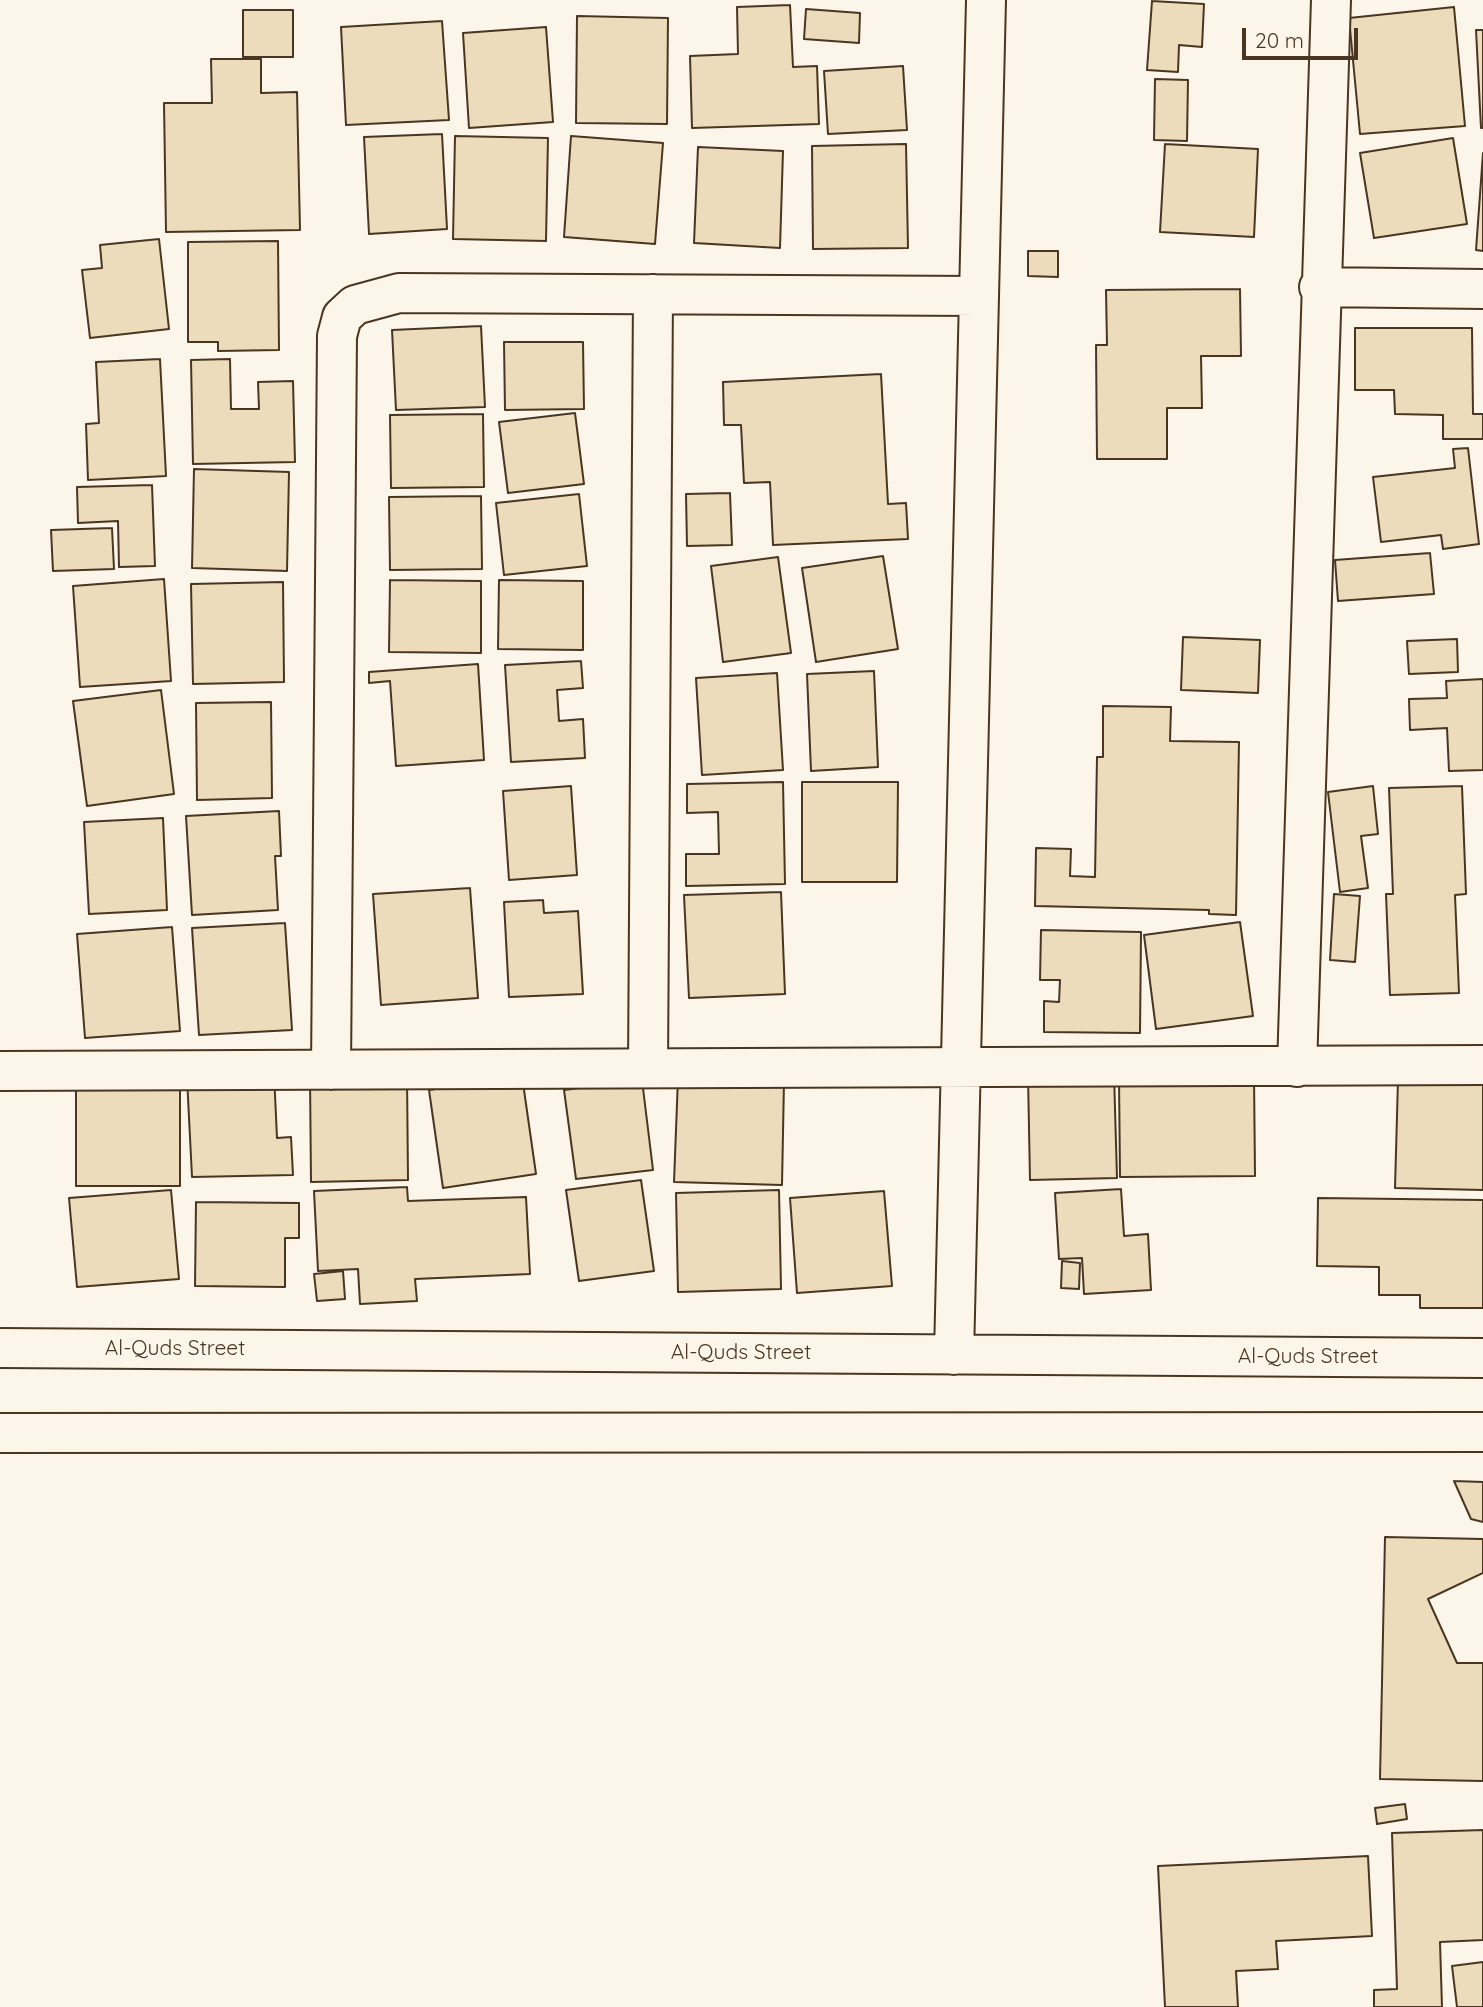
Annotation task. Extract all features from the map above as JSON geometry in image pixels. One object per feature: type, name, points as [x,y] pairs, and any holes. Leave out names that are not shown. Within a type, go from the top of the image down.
[{"type":"street","points":[[954,1355],[986,0]]},
{"type":"street","points":[[1297,1067],[1319,287],[1331,0]]},
{"type":"street","points":[[1319,287],[1483,289]]},
{"type":"street","points":[[331,1070],[337,336],[342,317],[355,305],[399,293],[979,296]]},
{"type":"street","points":[[648,1068],[653,294]]},
{"type":"street","points":[[0,1071],[1483,1065]]},
{"type":"street","name":"Al-Quds Street","points":[[0,1348],[1483,1357]]},
{"type":"street","points":[[0,1433],[1483,1432]]},
{"type":"building","points":[[1152,1],[1204,4],[1202,47],[1179,45],[1178,72],[1147,70]]},
{"type":"building","points":[[790,5],[793,67],[817,66],[819,124],[692,128],[690,56],[738,54],[737,7]]},
{"type":"building","points":[[1454,7],[1465,126],[1360,134],[1349,18]]},
{"type":"building","points":[[806,9],[860,13],[859,43],[804,39]]},
{"type":"building","points":[[243,10],[293,10],[293,57],[243,57]]},
{"type":"building","points":[[577,16],[668,18],[667,124],[576,123]]},
{"type":"building","points":[[442,21],[449,120],[346,125],[341,27]]},
{"type":"building","points":[[546,27],[553,122],[469,128],[463,33]]},
{"type":"building","points":[[1476,30],[1483,30],[1483,128],[1481,128]]},
{"type":"building","points":[[211,59],[261,59],[261,93],[297,92],[300,230],[166,232],[164,103],[212,103]]},
{"type":"building","points":[[903,66],[907,130],[828,134],[824,71]]},
{"type":"building","points":[[1155,79],[1188,80],[1187,141],[1154,140]]},
{"type":"building","points":[[442,134],[447,229],[369,234],[364,137]]},
{"type":"building","points":[[455,136],[548,138],[546,241],[453,239]]},
{"type":"building","points":[[571,136],[663,143],[655,244],[564,237]]},
{"type":"building","points":[[1453,138],[1467,224],[1374,238],[1360,153]]},
{"type":"building","points":[[906,144],[908,248],[813,249],[812,146]]},
{"type":"building","points":[[1165,144],[1258,149],[1254,237],[1160,232]]},
{"type":"building","points":[[698,147],[783,151],[780,248],[694,243]]},
{"type":"building","points":[[1483,153],[1483,251],[1476,250]]},
{"type":"building","points":[[159,239],[169,329],[90,338],[82,270],[102,268],[100,245]]},
{"type":"building","points":[[278,241],[279,350],[218,351],[218,342],[188,342],[188,242]]},
{"type":"building","points":[[1028,251],[1058,251],[1058,277],[1028,276]]},
{"type":"building","points":[[1240,289],[1241,356],[1201,356],[1202,408],[1167,408],[1167,459],[1097,459],[1096,345],[1107,345],[1106,290]]},
{"type":"building","points":[[481,326],[485,407],[396,410],[392,330]]},
{"type":"building","points":[[1355,328],[1472,328],[1473,414],[1483,414],[1483,439],[1443,439],[1443,415],[1395,414],[1394,390],[1355,390]]},
{"type":"building","points":[[504,342],[583,342],[584,409],[505,410]]},
{"type":"building","points":[[160,359],[166,476],[88,480],[86,424],[99,423],[96,362]]},
{"type":"building","points":[[230,359],[231,409],[259,409],[258,382],[293,381],[295,462],[193,464],[191,360]]},
{"type":"building","points":[[881,374],[888,504],[906,503],[908,539],[773,545],[770,482],[744,483],[741,425],[724,425],[723,382]]},
{"type":"building","points":[[575,413],[584,484],[508,493],[499,422]]},
{"type":"building","points":[[483,414],[484,487],[391,488],[390,415]]},
{"type":"building","points":[[1468,448],[1479,544],[1443,549],[1441,535],[1381,542],[1373,477],[1455,468],[1453,449]]},
{"type":"building","points":[[194,469],[289,472],[287,571],[192,568]]},
{"type":"building","points":[[152,485],[155,566],[119,567],[118,521],[78,523],[77,487]]},
{"type":"building","points":[[730,493],[732,545],[687,546],[686,494]]},
{"type":"building","points":[[579,494],[587,566],[504,575],[496,503]]},
{"type":"building","points":[[481,496],[482,569],[390,570],[389,497]]},
{"type":"building","points":[[112,528],[114,569],[53,571],[51,530]]},
{"type":"building","points":[[1430,553],[1434,594],[1338,601],[1335,560]]},
{"type":"building","points":[[883,556],[898,649],[816,662],[802,568]]},
{"type":"building","points":[[778,557],[791,653],[723,662],[711,566]]},
{"type":"building","points":[[164,579],[171,681],[80,687],[73,586]]},
{"type":"building","points":[[390,580],[481,581],[481,653],[389,652]]},
{"type":"building","points":[[499,580],[583,581],[583,650],[498,649]]},
{"type":"building","points":[[283,582],[284,682],[193,684],[191,584]]},
{"type":"building","points":[[1183,637],[1260,640],[1258,693],[1181,690]]},
{"type":"building","points":[[1457,639],[1458,672],[1409,674],[1407,641]]},
{"type":"building","points":[[581,661],[583,688],[557,690],[559,721],[583,719],[585,758],[511,762],[505,665]]},
{"type":"building","points":[[478,664],[484,760],[396,766],[390,681],[369,683],[369,672]]},
{"type":"building","points":[[874,671],[878,767],[811,771],[807,674]]},
{"type":"building","points":[[777,673],[783,770],[702,775],[696,678]]},
{"type":"building","points":[[1483,679],[1483,770],[1449,771],[1447,728],[1410,730],[1409,699],[1447,698],[1446,681]]},
{"type":"building","points":[[161,690],[174,794],[87,806],[73,701]]},
{"type":"building","points":[[271,702],[272,798],[197,800],[196,703]]},
{"type":"building","points":[[1103,706],[1171,707],[1170,741],[1239,742],[1236,915],[1209,914],[1209,910],[1035,906],[1036,848],[1071,849],[1070,876],[1095,877],[1097,757],[1103,757]]},
{"type":"building","points":[[783,782],[785,884],[686,886],[686,854],[719,854],[718,812],[687,813],[687,784]]},
{"type":"building","points":[[802,782],[898,782],[897,882],[802,882]]},
{"type":"building","points":[[571,786],[577,875],[509,880],[503,791]]},
{"type":"building","points":[[1373,786],[1378,834],[1361,836],[1368,888],[1340,892],[1328,792]]},
{"type":"building","points":[[1462,786],[1466,894],[1455,895],[1459,993],[1390,995],[1386,894],[1393,894],[1389,788]]},
{"type":"building","points":[[279,811],[281,856],[275,856],[278,910],[192,915],[186,816]]},
{"type":"building","points":[[163,818],[167,910],[89,914],[84,822]]},
{"type":"building","points":[[470,888],[478,998],[381,1005],[373,894]]},
{"type":"building","points":[[781,892],[785,994],[689,998],[684,895]]},
{"type":"building","points":[[1334,894],[1360,896],[1355,962],[1330,960]]},
{"type":"building","points":[[543,900],[544,913],[578,911],[583,994],[509,997],[504,902]]},
{"type":"building","points":[[1240,922],[1253,1016],[1156,1029],[1144,935]]},
{"type":"building","points":[[285,923],[292,1030],[199,1035],[192,928]]},
{"type":"building","points":[[172,927],[180,1031],[85,1038],[77,934]]},
{"type":"building","points":[[1041,930],[1141,932],[1140,1033],[1044,1032],[1044,1001],[1059,1002],[1060,980],[1040,980]]},
{"type":"building","points":[[274,1073],[277,1138],[291,1137],[293,1175],[192,1177],[187,1078]]},
{"type":"building","points":[[1114,1074],[1117,1178],[1030,1180],[1028,1076]]},
{"type":"building","points":[[407,1075],[408,1180],[311,1182],[310,1076]]},
{"type":"building","points":[[522,1076],[536,1174],[443,1188],[429,1090]]},
{"type":"building","points":[[1254,1076],[1255,1176],[1120,1177],[1119,1077]]},
{"type":"building","points":[[678,1078],[784,1081],[782,1185],[674,1182]]},
{"type":"building","points":[[642,1080],[653,1170],[576,1179],[564,1090]]},
{"type":"building","points":[[1398,1080],[1483,1083],[1483,1190],[1395,1188]]},
{"type":"building","points":[[76,1081],[180,1081],[180,1186],[76,1186]]},
{"type":"building","points":[[641,1180],[654,1271],[579,1281],[566,1190]]},
{"type":"building","points":[[407,1187],[408,1201],[526,1197],[530,1274],[415,1279],[417,1301],[360,1304],[358,1269],[318,1271],[314,1191]]},
{"type":"building","points":[[1121,1189],[1124,1236],[1148,1234],[1151,1290],[1084,1294],[1082,1258],[1059,1259],[1055,1193]]},
{"type":"building","points":[[171,1190],[179,1279],[77,1287],[69,1198]]},
{"type":"building","points":[[779,1190],[781,1289],[678,1292],[676,1193]]},
{"type":"building","points":[[884,1191],[892,1286],[797,1293],[790,1198]]},
{"type":"building","points":[[1318,1198],[1483,1200],[1483,1308],[1420,1308],[1420,1295],[1379,1295],[1379,1267],[1317,1266]]},
{"type":"building","points":[[196,1202],[299,1203],[299,1238],[285,1238],[285,1287],[195,1286]]},
{"type":"building","points":[[1062,1261],[1080,1263],[1079,1289],[1061,1288]]},
{"type":"building","points":[[343,1271],[345,1299],[317,1301],[314,1274]]},
{"type":"building","points":[[1454,1481],[1483,1482],[1483,1522],[1471,1519]]},
{"type":"building","points":[[1385,1537],[1483,1539],[1483,1573],[1428,1599],[1457,1663],[1483,1663],[1483,1781],[1380,1779]]},
{"type":"building","points":[[1405,1804],[1407,1819],[1377,1824],[1375,1808]]},
{"type":"building","points":[[1483,1830],[1483,1940],[1440,1942],[1442,2007],[1374,2007],[1374,1990],[1397,1989],[1392,1833]]},
{"type":"building","points":[[1368,1856],[1372,1936],[1276,1941],[1278,1969],[1236,1971],[1238,2007],[1165,2007],[1158,1866]]},
{"type":"building","points":[[1483,1962],[1483,2007],[1457,2007],[1452,1966]]}]
